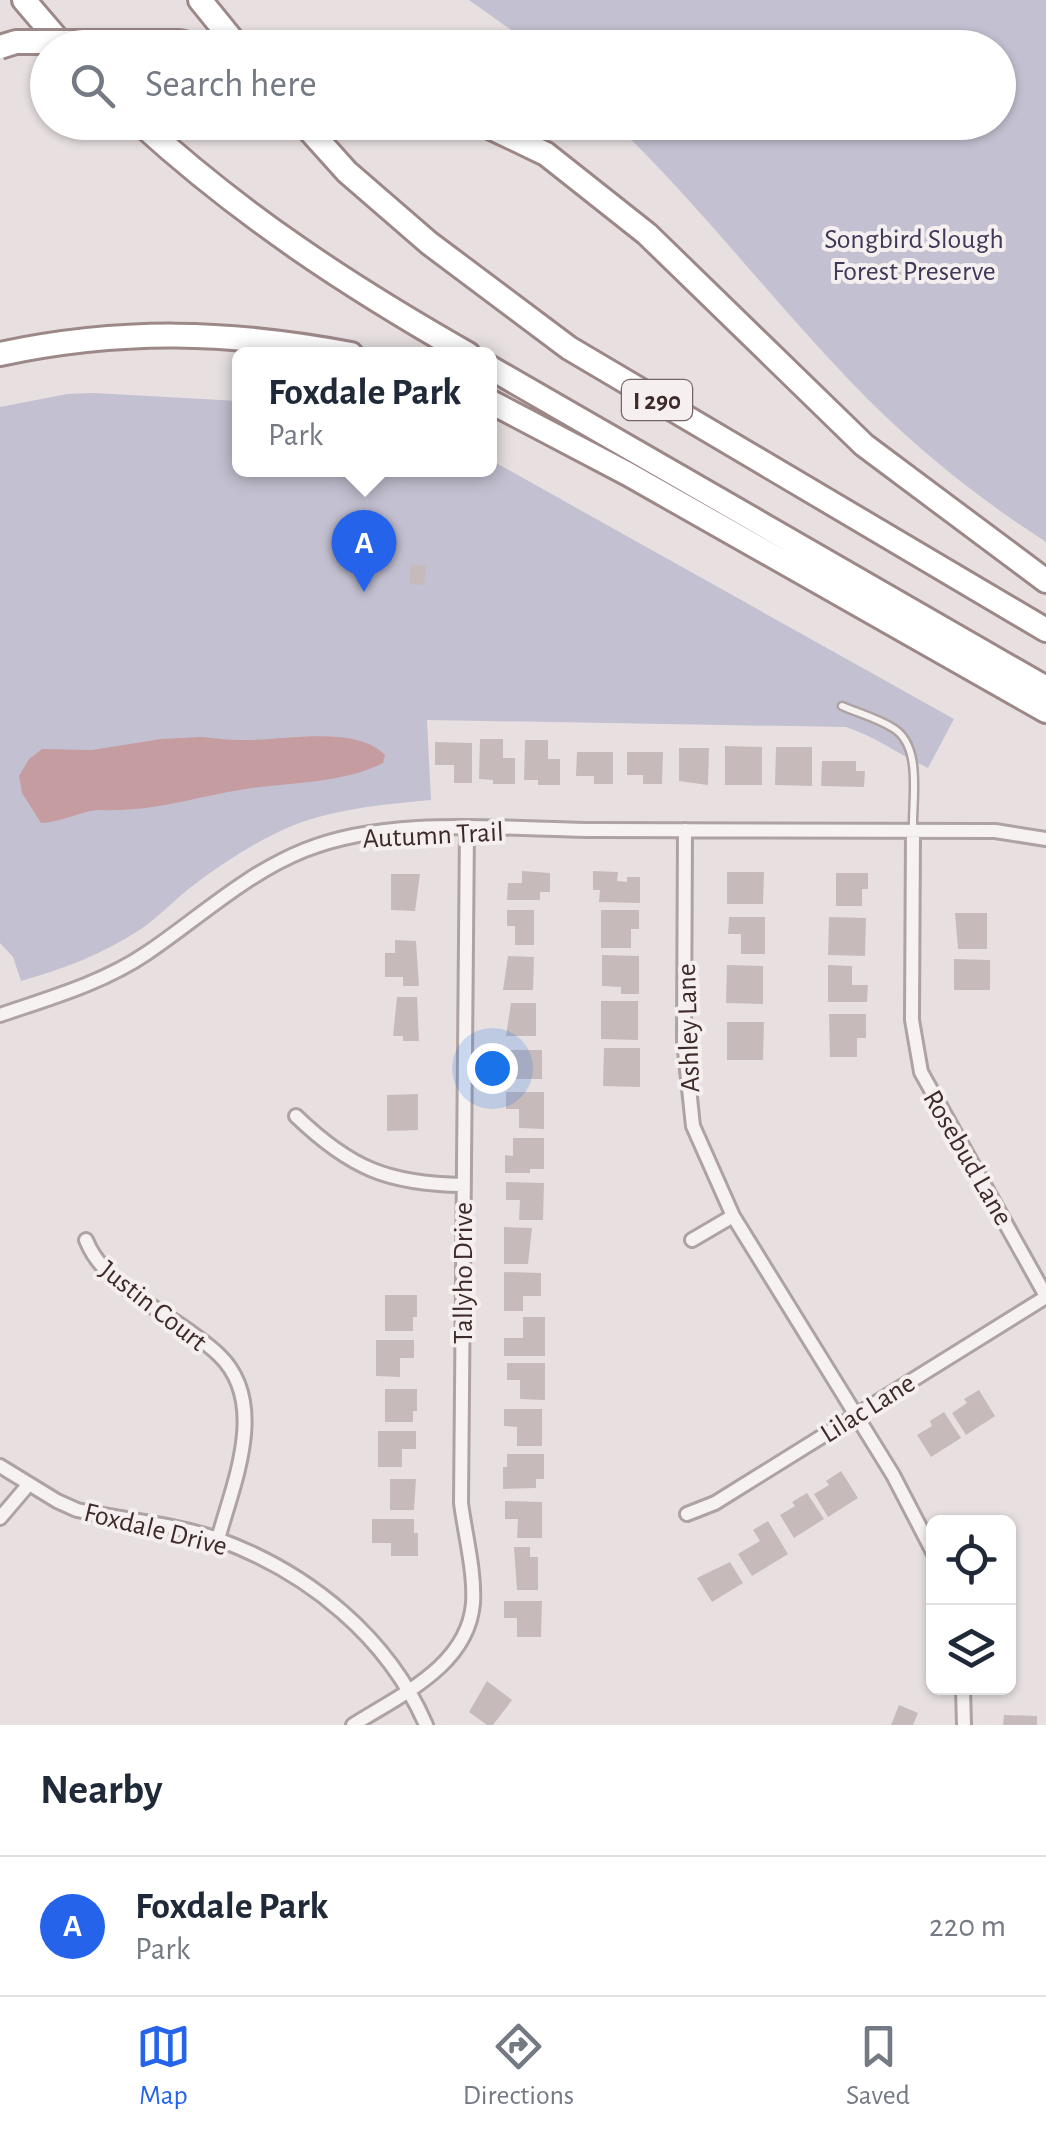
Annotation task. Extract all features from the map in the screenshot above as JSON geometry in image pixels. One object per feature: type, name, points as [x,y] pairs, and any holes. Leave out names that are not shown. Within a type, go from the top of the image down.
[{"type":"highway","points":[[24,0],[50,30]]},
{"type":"highway","points":[[200,0],[224,30]]},
{"type":"highway","points":[[0,47],[30,42]]},
{"type":"highway","points":[[159,140],[223,196],[322,267],[456,347]]},
{"type":"highway","name":"I 290","points":[[318,140],[346,172],[428,243],[570,348],[1046,630]]},
{"type":"highway","points":[[517,140],[546,154],[646,234],[864,445],[1046,581]]},
{"type":"highway","points":[[0,354],[131,335],[221,335],[302,347]]},
{"type":"highway","name":"I 290","points":[[497,372],[1046,688]]},
{"type":"highway","points":[[497,405],[628,474],[1046,711]]},
{"type":"street","name":"Autumn Trail","points":[[0,1015],[120,969],[251,876],[307,849],[374,834],[467,828],[995,832],[1046,838]]},
{"type":"street","name":"Tallyho Drive","points":[[353,1725],[442,1667],[466,1634],[473,1601],[460,1503],[467,828]]},
{"type":"street","name":"Ashley Lane","points":[[685,830],[684,1040],[693,1126],[733,1216],[893,1474],[926,1538]]},
{"type":"street","name":"Rosebud Lane","points":[[912,832],[912,1020],[921,1072],[1046,1296]]},
{"type":"street","points":[[296,1116],[322,1141],[363,1168],[416,1184],[463,1186]]},
{"type":"street","points":[[692,1240],[733,1216]]},
{"type":"street","name":"Justin Court","points":[[86,1240],[94,1260],[219,1356],[240,1394],[246,1436],[218,1539]]},
{"type":"street","name":"Lilac Lane","points":[[687,1514],[715,1503],[1046,1296]]},
{"type":"street","name":"Foxdale Drive","points":[[0,1466],[77,1510],[218,1539],[283,1570],[330,1600],[373,1640],[408,1690],[426,1725]]},
{"type":"street","points":[[0,1518],[29,1484]]},
{"type":"street","points":[[964,1695],[964,1725]]},
{"type":"lane","points":[[842,706],[894,728],[908,740],[912,754],[912,832]]},
{"type":"green space","name":"Songbird Slough Forest Preserve","points":[[469,0],[1046,0],[1046,542],[944,468],[873,405],[631,140],[1016,140],[1016,30],[511,30]]},
{"type":"green space","points":[[67,394],[232,401],[232,477],[497,477],[497,463],[954,719],[928,768],[846,727],[427,720],[431,800],[349,810],[288,828],[220,866],[127,938],[83,960],[21,981],[13,957],[0,943],[0,407]]},
{"type":"shaded area","points":[[202,737],[337,737],[372,745],[385,755],[383,763],[333,779],[246,789],[157,806],[95,810],[41,823],[22,793],[19,776],[29,759],[42,749],[92,750]]},
{"type":"building","points":[[411,564],[426,566],[424,585],[409,584]]},
{"type":"building","points":[[480,739],[503,739],[503,758],[515,758],[515,784],[493,784],[493,780],[479,779]]},
{"type":"building","points":[[525,740],[548,740],[548,759],[560,759],[560,785],[538,785],[538,780],[524,780]]},
{"type":"building","points":[[435,742],[472,743],[472,783],[454,783],[454,765],[435,765]]},
{"type":"building","points":[[725,746],[762,747],[762,785],[725,785]]},
{"type":"building","points":[[776,747],[812,747],[812,786],[775,785]]},
{"type":"building","points":[[679,748],[709,748],[708,785],[679,781]]},
{"type":"building","points":[[577,752],[613,752],[613,784],[594,784],[594,776],[576,776]]},
{"type":"building","points":[[627,752],[663,752],[662,784],[643,784],[643,775],[627,775]]},
{"type":"building","points":[[822,761],[856,761],[856,771],[865,771],[864,787],[821,786]]},
{"type":"building","points":[[522,871],[550,873],[550,892],[540,892],[540,900],[507,900],[508,883],[522,883]]},
{"type":"building","points":[[593,871],[618,872],[617,881],[640,877],[640,903],[599,902],[600,890],[593,890]]},
{"type":"building","points":[[727,872],[764,872],[763,904],[727,904]]},
{"type":"building","points":[[836,873],[868,873],[868,889],[862,889],[862,906],[836,906]]},
{"type":"building","points":[[391,874],[420,874],[415,911],[391,910]]},
{"type":"building","points":[[507,910],[534,910],[534,945],[515,945],[515,926],[507,926]]},
{"type":"building","points":[[601,910],[639,910],[639,929],[631,929],[631,948],[601,948]]},
{"type":"building","points":[[955,913],[987,913],[987,949],[958,949]]},
{"type":"building","points":[[729,917],[765,917],[765,954],[741,954],[741,934],[728,934]]},
{"type":"building","points":[[829,917],[866,918],[865,956],[828,955]]},
{"type":"building","points":[[395,940],[416,941],[419,986],[403,986],[403,977],[385,977],[385,953],[395,953]]},
{"type":"building","points":[[602,955],[639,956],[639,994],[621,994],[621,987],[602,986]]},
{"type":"building","points":[[508,956],[534,957],[533,990],[503,990]]},
{"type":"building","points":[[954,959],[990,960],[990,990],[954,990]]},
{"type":"building","points":[[727,965],[763,966],[763,1004],[726,1003]]},
{"type":"building","points":[[828,965],[852,966],[852,985],[868,985],[867,1002],[828,1002]]},
{"type":"building","points":[[397,997],[417,997],[419,1041],[403,1041],[403,1036],[393,1036]]},
{"type":"building","points":[[601,1001],[638,1001],[638,1040],[601,1039]]},
{"type":"building","points":[[511,1003],[536,1003],[536,1036],[506,1036]]},
{"type":"building","points":[[829,1014],[866,1014],[866,1038],[857,1038],[857,1057],[830,1057]]},
{"type":"building","points":[[727,1022],[764,1022],[763,1060],[727,1060]]},
{"type":"building","points":[[604,1048],[640,1048],[640,1087],[603,1086]]},
{"type":"building","points":[[506,1050],[542,1050],[542,1079],[510,1079]]},
{"type":"building","points":[[506,1092],[544,1092],[544,1129],[519,1128],[519,1109],[506,1109]]},
{"type":"building","points":[[418,1094],[418,1130],[387,1131],[387,1095]]},
{"type":"building","points":[[513,1138],[544,1138],[544,1169],[505,1173],[505,1155],[513,1156]]},
{"type":"building","points":[[506,1182],[544,1183],[543,1220],[519,1220],[520,1200],[506,1200]]},
{"type":"building","points":[[504,1227],[532,1228],[528,1264],[504,1264]]},
{"type":"building","points":[[504,1272],[541,1273],[541,1296],[523,1296],[523,1311],[504,1311]]},
{"type":"building","points":[[385,1295],[417,1295],[413,1331],[385,1331]]},
{"type":"building","points":[[523,1317],[545,1317],[545,1356],[504,1356],[504,1338],[523,1338]]},
{"type":"building","points":[[376,1340],[414,1340],[414,1358],[400,1358],[400,1377],[376,1376]]},
{"type":"building","points":[[507,1363],[545,1363],[545,1400],[520,1399],[520,1380],[507,1380]]},
{"type":"building","points":[[385,1389],[417,1389],[413,1422],[385,1422]]},
{"type":"building","points":[[979,1390],[995,1416],[966,1435],[952,1413]]},
{"type":"building","points":[[504,1409],[542,1409],[542,1446],[517,1446],[517,1427],[504,1426]]},
{"type":"building","points":[[944,1412],[961,1438],[931,1457],[917,1435]]},
{"type":"building","points":[[378,1431],[416,1431],[416,1449],[402,1449],[402,1467],[378,1467]]},
{"type":"building","points":[[507,1454],[544,1454],[544,1479],[536,1479],[536,1488],[503,1489]]},
{"type":"building","points":[[841,1471],[858,1498],[828,1517],[814,1494]]},
{"type":"building","points":[[390,1479],[416,1479],[414,1510],[390,1510]]},
{"type":"building","points":[[807,1493],[824,1519],[794,1538],[780,1515]]},
{"type":"building","points":[[505,1501],[542,1502],[542,1538],[517,1538],[518,1519],[505,1519]]},
{"type":"building","points":[[372,1519],[414,1519],[418,1556],[391,1556],[391,1543],[372,1543]]},
{"type":"building","points":[[768,1521],[788,1554],[752,1576],[738,1554],[760,1541],[753,1530]]},
{"type":"building","points":[[514,1547],[530,1547],[530,1557],[538,1557],[538,1590],[517,1590]]},
{"type":"building","points":[[730,1562],[743,1583],[712,1602],[697,1578]]},
{"type":"building","points":[[504,1601],[542,1601],[541,1637],[517,1637],[517,1618],[504,1618]]},
{"type":"building","points":[[487,1681],[512,1700],[493,1725],[469,1712]]},
{"type":"building","points":[[899,1705],[918,1713],[913,1725],[891,1725]]},
{"type":"building","points":[[1004,1715],[1037,1716],[1037,1725],[1003,1725]]},
{"type":"place","name":"Foxdale Park","points":[[364,592]]}]
